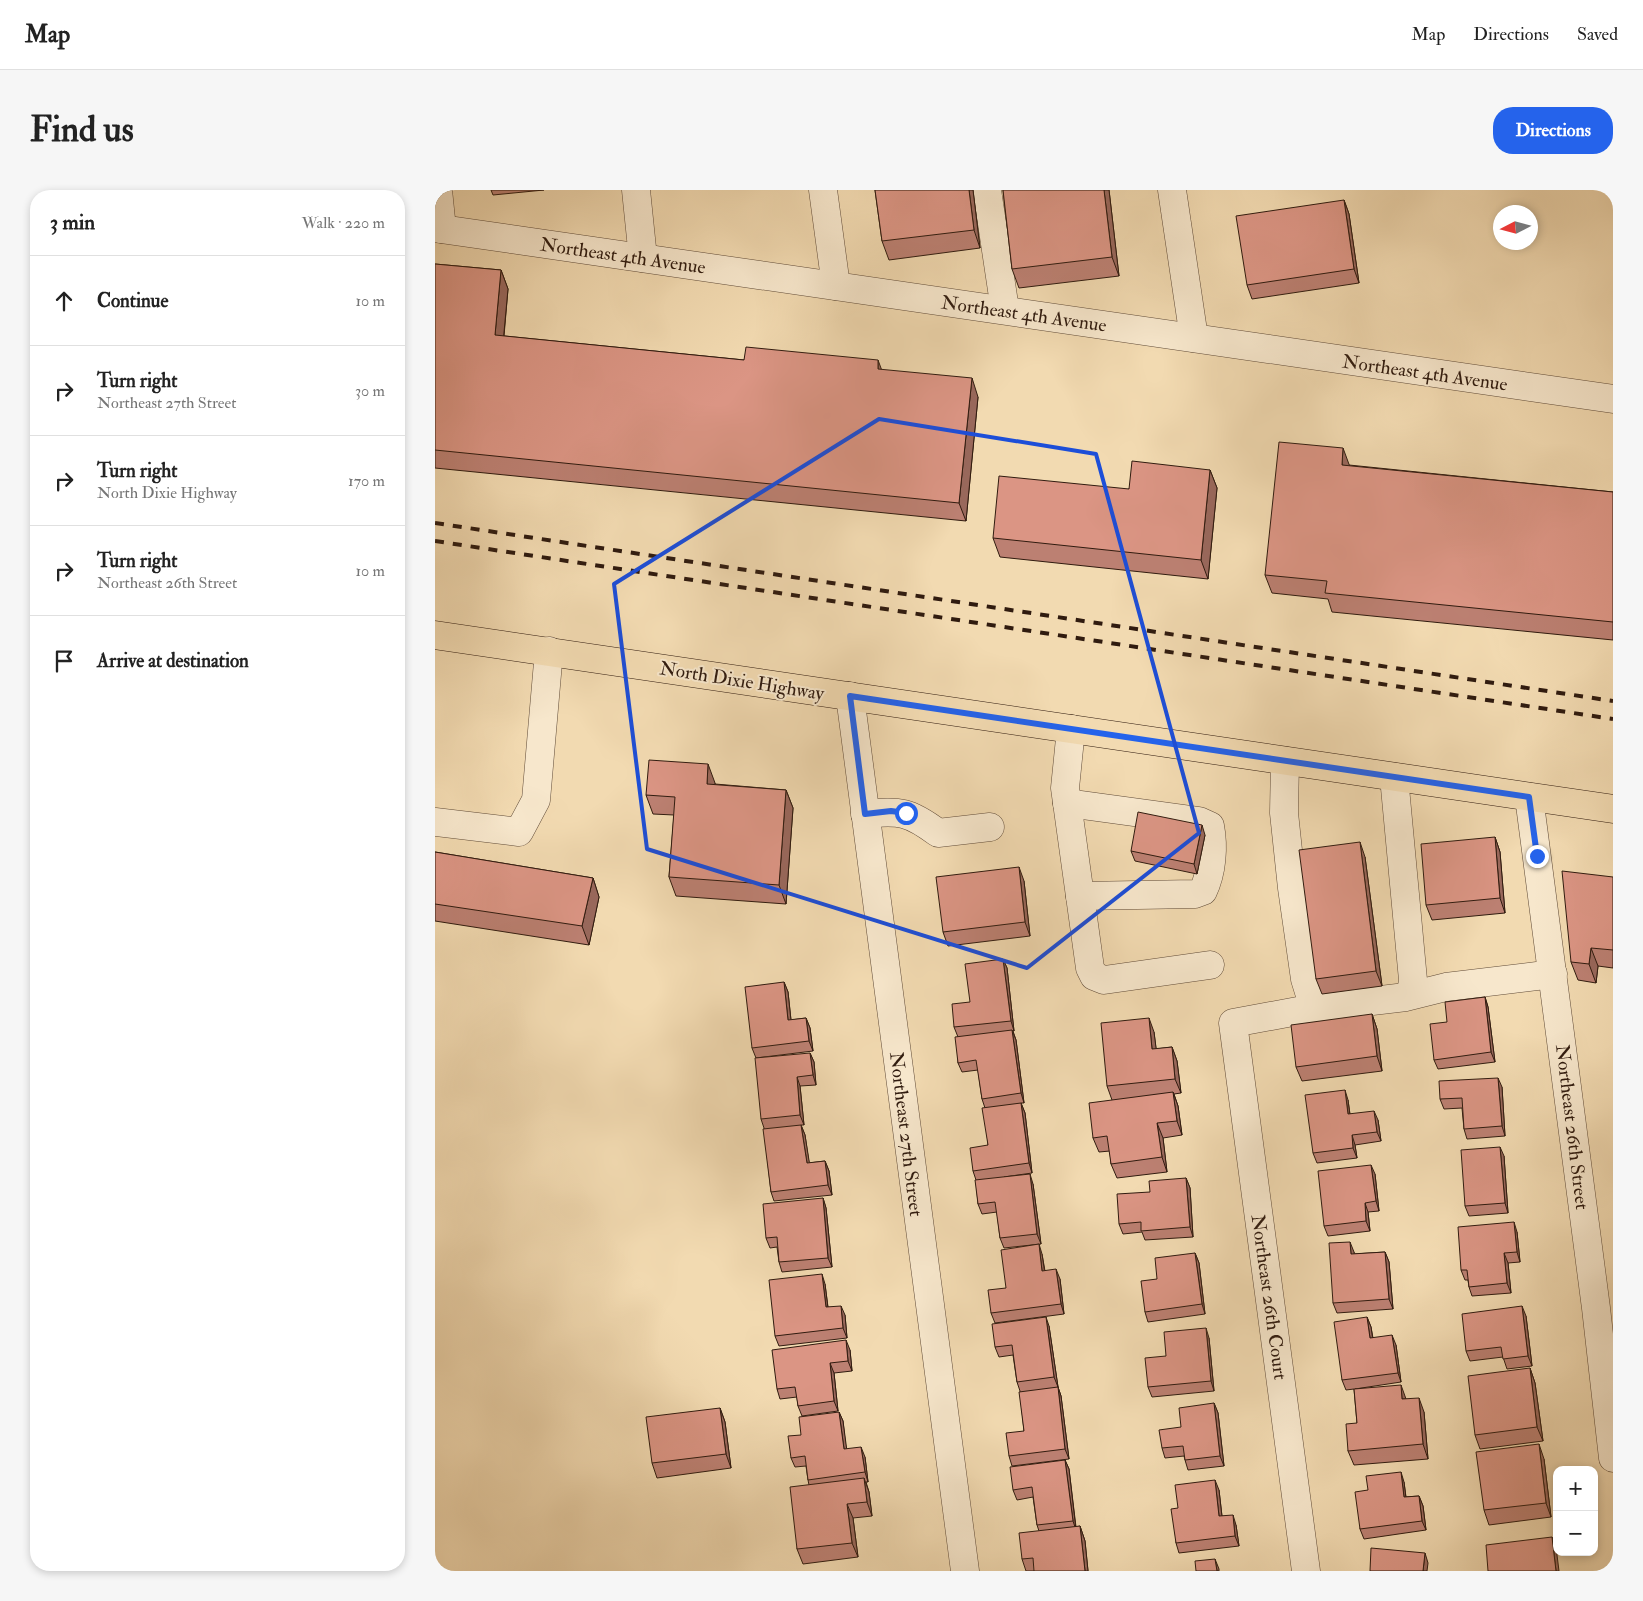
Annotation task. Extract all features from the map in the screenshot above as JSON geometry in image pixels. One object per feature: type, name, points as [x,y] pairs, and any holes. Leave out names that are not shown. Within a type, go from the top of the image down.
[{"type":"main road","name":"North Dixie Highway","points":[[435,635],[1613,809]]},
{"type":"street","points":[[438,190],[438,228]]},
{"type":"street","points":[[635,190],[643,258]]},
{"type":"street","points":[[823,190],[836,286]]},
{"type":"street","points":[[987,190],[1005,310]]},
{"type":"street","points":[[1171,190],[1194,338]]},
{"type":"street","name":"Northeast 4th Avenue","points":[[438,228],[1613,399]]},
{"type":"street","points":[[435,822],[519,832],[536,800],[549,651]]},
{"type":"street","name":"Northeast 27th Street","points":[[850,696],[965,1571]]},
{"type":"street","points":[[1071,729],[1065,788],[1090,968],[1094,976],[1104,980],[1210,964]]},
{"type":"street","points":[[1285,761],[1283,813],[1305,979],[1314,1008],[1406,997],[1411,994],[1446,987],[1553,974]]},
{"type":"street","points":[[1394,777],[1413,980],[1411,994]]},
{"type":"street","name":"Northeast 26th Street","points":[[1529,797],[1553,974],[1605,1307],[1613,1458]]},
{"type":"street","points":[[1067,803],[1199,821],[1210,826],[1212,840],[1207,881],[1203,891],[1195,894],[1080,896]]},
{"type":"street","points":[[865,814],[891,811],[906,813],[918,818],[938,833],[990,827]]},
{"type":"street","name":"Northeast 26th Court","points":[[1306,1571],[1233,1023],[1314,1008]]},
{"type":"highlighted area","points":[[879,419],[1096,454],[1199,833],[1027,968],[647,849],[614,584]]},
{"type":"building","points":[[875,190],[969,190],[974,230],[882,241]]},
{"type":"building","points":[[1003,190],[1104,190],[1112,257],[1012,269]]},
{"type":"building","points":[[1344,200],[1354,269],[1247,285],[1236,216]]},
{"type":"building","points":[[435,264],[501,270],[495,335],[744,360],[746,347],[878,360],[878,369],[972,378],[959,503],[435,450]]},
{"type":"building","points":[[1279,442],[1343,448],[1342,465],[1613,492],[1613,622],[1325,593],[1327,581],[1265,575]]},
{"type":"building","points":[[1132,461],[1210,470],[1201,560],[993,538],[999,476],[1129,489]]},
{"type":"building","points":[[649,760],[708,764],[707,784],[786,790],[779,885],[669,877],[675,797],[646,795]]},
{"type":"building","points":[[1138,812],[1202,825],[1194,864],[1131,851]]},
{"type":"building","points":[[1495,837],[1500,898],[1426,905],[1421,844]]},
{"type":"building","points":[[1360,842],[1376,971],[1316,979],[1299,850]]},
{"type":"building","points":[[435,852],[593,878],[582,926],[435,904]]},
{"type":"building","points":[[1019,867],[1025,922],[943,932],[936,877]]},
{"type":"building","points":[[1562,871],[1613,877],[1613,950],[1591,948],[1589,964],[1571,962]]},
{"type":"building","points":[[1003,959],[1011,1021],[954,1027],[952,1004],[970,1002],[965,964]]},
{"type":"building","points":[[784,982],[788,1020],[806,1018],[809,1041],[752,1048],[745,987]]},
{"type":"building","points":[[1485,997],[1491,1052],[1434,1060],[1430,1024],[1447,1022],[1445,1002]]},
{"type":"building","points":[[1372,1014],[1377,1056],[1296,1067],[1291,1025]]},
{"type":"building","points":[[1149,1018],[1152,1049],[1172,1047],[1175,1079],[1107,1086],[1101,1023]]},
{"type":"building","points":[[1012,1030],[1021,1093],[982,1099],[976,1060],[958,1063],[955,1037]]},
{"type":"building","points":[[810,1053],[813,1075],[797,1077],[800,1115],[761,1119],[755,1058]]},
{"type":"building","points":[[1498,1078],[1502,1126],[1464,1129],[1462,1098],[1440,1099],[1439,1081]]},
{"type":"building","points":[[1345,1090],[1348,1114],[1374,1111],[1377,1132],[1352,1135],[1353,1148],[1313,1153],[1305,1095]]},
{"type":"building","points":[[1173,1092],[1177,1121],[1157,1123],[1162,1157],[1111,1164],[1107,1136],[1093,1138],[1089,1103]]},
{"type":"building","points":[[1021,1103],[1029,1163],[973,1171],[970,1148],[988,1145],[982,1108]]},
{"type":"building","points":[[801,1125],[807,1163],[825,1161],[828,1185],[771,1192],[763,1129]]},
{"type":"building","points":[[1500,1147],[1505,1203],[1465,1206],[1461,1150]]},
{"type":"building","points":[[1371,1165],[1376,1201],[1365,1203],[1366,1221],[1324,1226],[1318,1171]]},
{"type":"building","points":[[1030,1174],[1037,1234],[1000,1238],[995,1202],[978,1204],[975,1180]]},
{"type":"building","points":[[1186,1178],[1190,1227],[1141,1231],[1141,1222],[1119,1224],[1117,1194],[1150,1192],[1149,1181]]},
{"type":"building","points":[[823,1198],[828,1258],[779,1262],[777,1237],[766,1238],[763,1204]]},
{"type":"building","points":[[1514,1222],[1517,1252],[1504,1253],[1507,1283],[1469,1287],[1467,1270],[1461,1270],[1458,1227]]},
{"type":"building","points":[[1350,1242],[1351,1254],[1385,1252],[1389,1299],[1333,1303],[1329,1243]]},
{"type":"building","points":[[1039,1244],[1042,1271],[1056,1269],[1061,1304],[991,1313],[988,1290],[1006,1288],[1001,1250]]},
{"type":"building","points":[[1195,1253],[1202,1304],[1145,1312],[1141,1281],[1157,1279],[1155,1258]]},
{"type":"building","points":[[822,1274],[826,1307],[841,1306],[843,1328],[775,1336],[769,1280]]},
{"type":"building","points":[[1522,1306],[1528,1356],[1503,1359],[1501,1347],[1466,1351],[1462,1314]]},
{"type":"building","points":[[1046,1317],[1054,1377],[1017,1382],[1012,1345],[995,1347],[992,1324]]},
{"type":"building","points":[[1367,1317],[1370,1338],[1392,1335],[1398,1373],[1342,1380],[1334,1322]]},
{"type":"building","points":[[1206,1328],[1211,1381],[1148,1387],[1145,1358],[1166,1356],[1164,1332]]},
{"type":"building","points":[[846,1340],[848,1361],[830,1363],[834,1401],[798,1406],[795,1387],[777,1389],[772,1350]]},
{"type":"building","points":[[1530,1368],[1537,1427],[1475,1435],[1468,1376]]},
{"type":"building","points":[[1401,1385],[1402,1399],[1419,1398],[1423,1444],[1348,1451],[1346,1424],[1357,1423],[1354,1389]]},
{"type":"building","points":[[1058,1387],[1065,1449],[1009,1456],[1006,1433],[1024,1431],[1019,1392]]},
{"type":"building","points":[[1214,1403],[1220,1456],[1185,1460],[1183,1446],[1162,1448],[1159,1430],[1181,1427],[1179,1408]]},
{"type":"building","points":[[720,1408],[726,1454],[652,1463],[646,1417]]},
{"type":"building","points":[[839,1412],[844,1449],[861,1447],[865,1472],[808,1480],[805,1456],[791,1458],[788,1436],[801,1435],[799,1417]]},
{"type":"building","points":[[1539,1444],[1546,1503],[1484,1510],[1476,1452]]},
{"type":"building","points":[[1065,1460],[1073,1521],[1037,1525],[1032,1487],[1013,1490],[1010,1467]]},
{"type":"building","points":[[1401,1472],[1404,1497],[1419,1496],[1422,1521],[1360,1529],[1355,1492],[1368,1490],[1366,1476]]},
{"type":"building","points":[[864,1478],[867,1502],[847,1504],[852,1543],[797,1549],[790,1487]]},
{"type":"building","points":[[1215,1480],[1219,1516],[1233,1515],[1235,1536],[1176,1543],[1171,1509],[1178,1508],[1175,1485]]},
{"type":"building","points":[[1080,1526],[1085,1571],[1034,1571],[1033,1558],[1022,1559],[1019,1533]]},
{"type":"building","points":[[1552,1537],[1556,1571],[1488,1571],[1486,1545]]},
{"type":"building","points":[[1371,1548],[1425,1553],[1423,1571],[1370,1571]]},
{"type":"building","points":[[1215,1559],[1217,1571],[1196,1571],[1195,1561]]},
{"type":"railway","points":[[435,523],[1613,701]]},
{"type":"railway","points":[[435,541],[1613,719]]},
{"type":"route","points":[[906,813],[891,811],[865,814],[850,696],[1529,797],[1537,856]]}]
